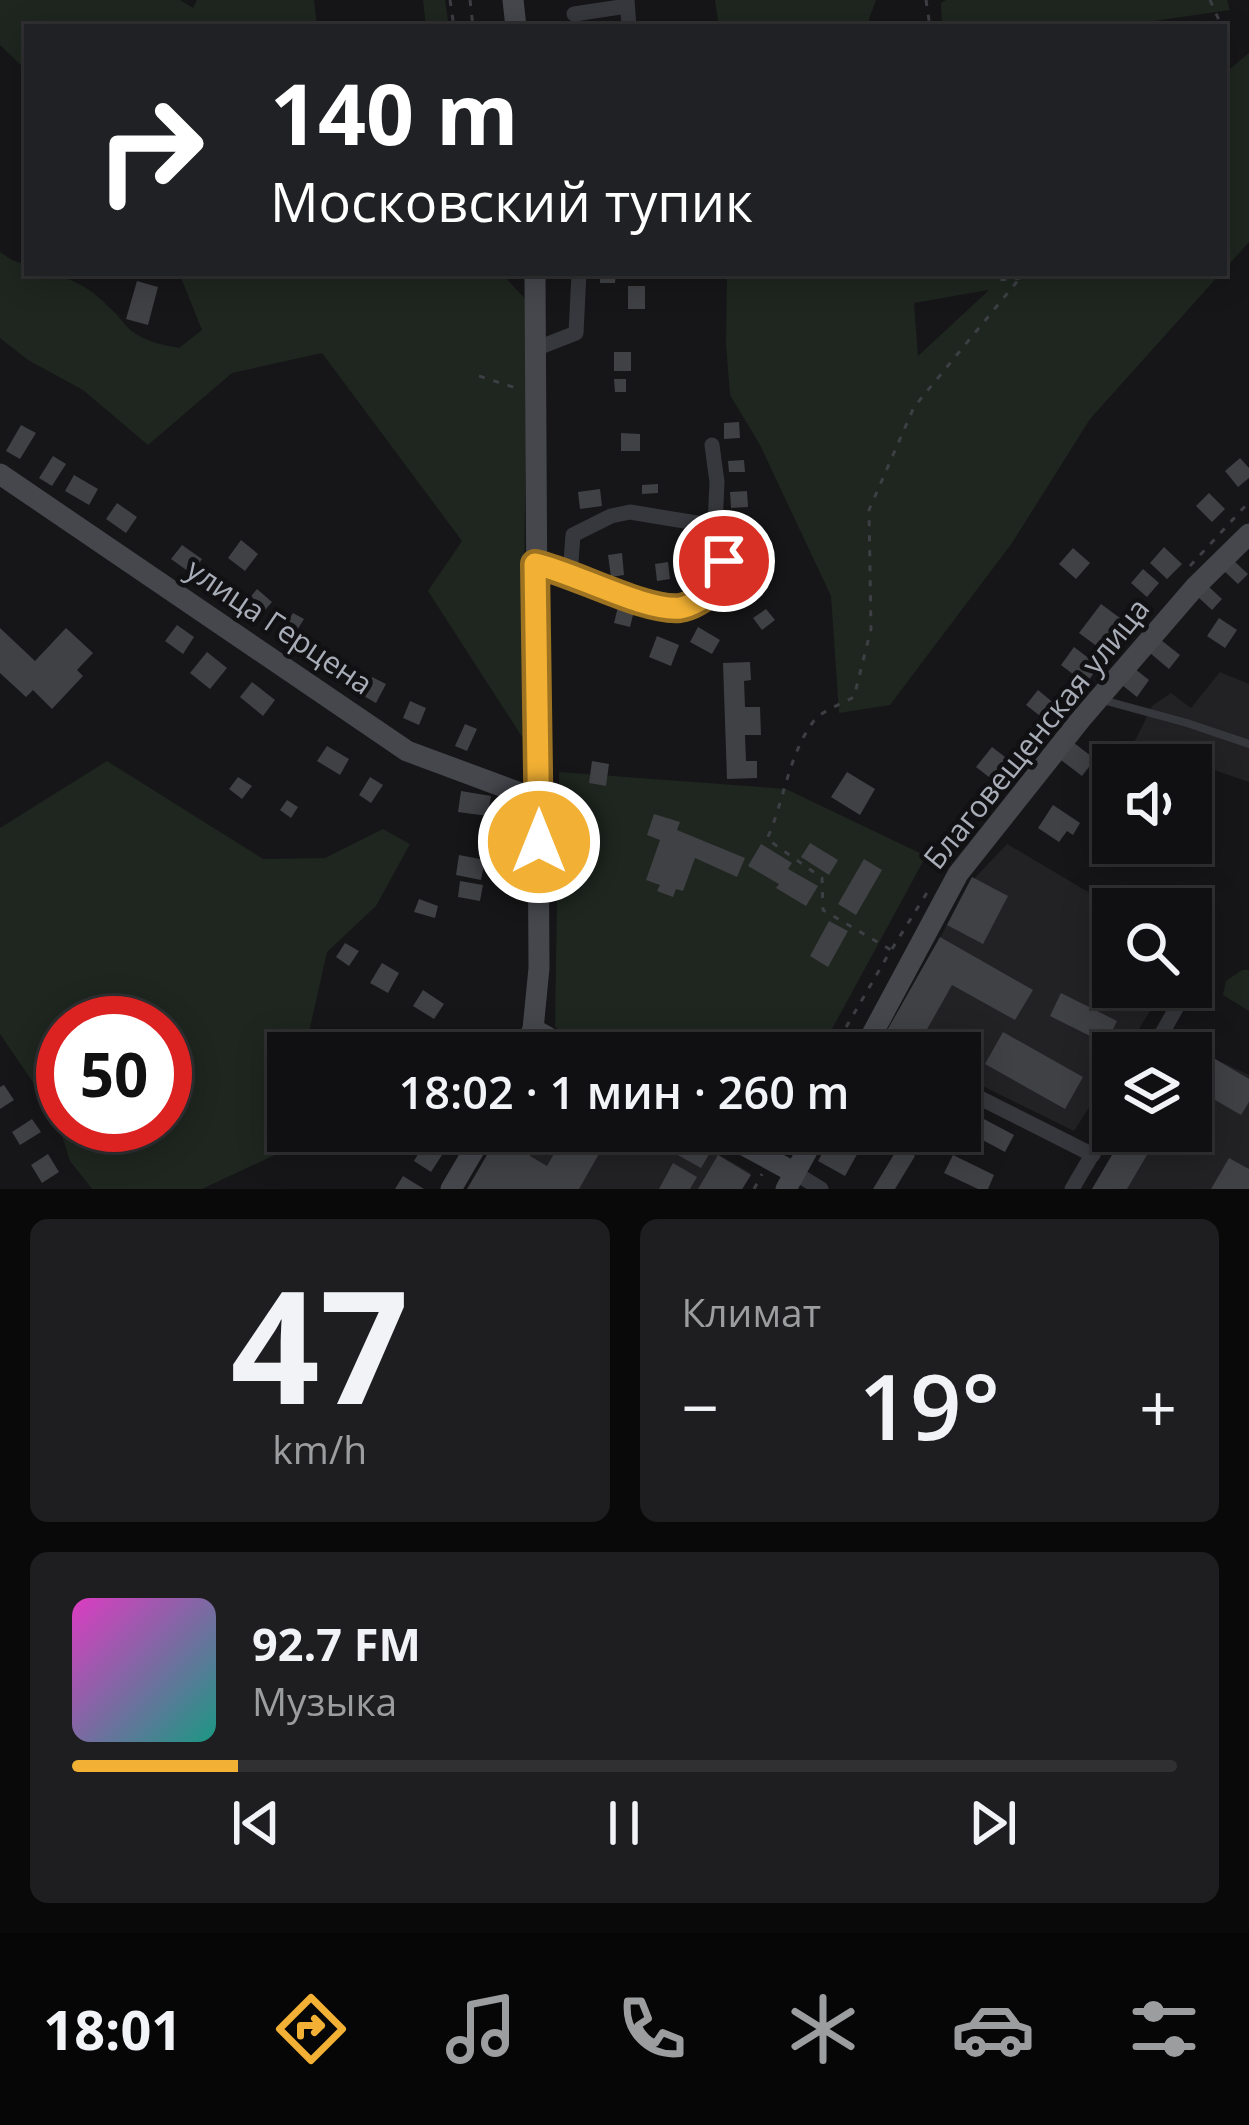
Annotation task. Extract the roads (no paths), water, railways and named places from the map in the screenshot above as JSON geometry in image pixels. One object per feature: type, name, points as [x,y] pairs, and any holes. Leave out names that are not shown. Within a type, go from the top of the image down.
[{"type":"main road","points":[[532,1032],[538,968],[539,800],[535,276]]},
{"type":"main road","name":"улица Герцена","points":[[0,474],[407,751],[539,800]]},
{"type":"main road","name":"Благовещенская улица","points":[[874,1032],[958,874],[1098,699],[1195,587],[1249,534]]},
{"type":"main road","points":[[533,1029],[538,1032]]},
{"type":"main road","points":[[452,1189],[473,1152]]},
{"type":"main road","points":[[748,1152],[790,1181],[806,1152]]},
{"type":"street","points":[[574,14],[627,3]]},
{"type":"street","points":[[535,349],[576,333],[579,276]]},
{"type":"street","points":[[535,564],[655,606],[693,604],[721,586],[724,561],[715,526],[717,482],[712,445]]},
{"type":"street","points":[[570,575],[574,535],[611,516],[630,512],[715,526]]},
{"type":"street","points":[[981,1099],[1093,1155]]},
{"type":"street","points":[[1072,1189],[1095,1152]]},
{"type":"street","points":[[790,1181],[821,1189]]},
{"type":"lane","points":[[1098,699],[1249,744]]}]
